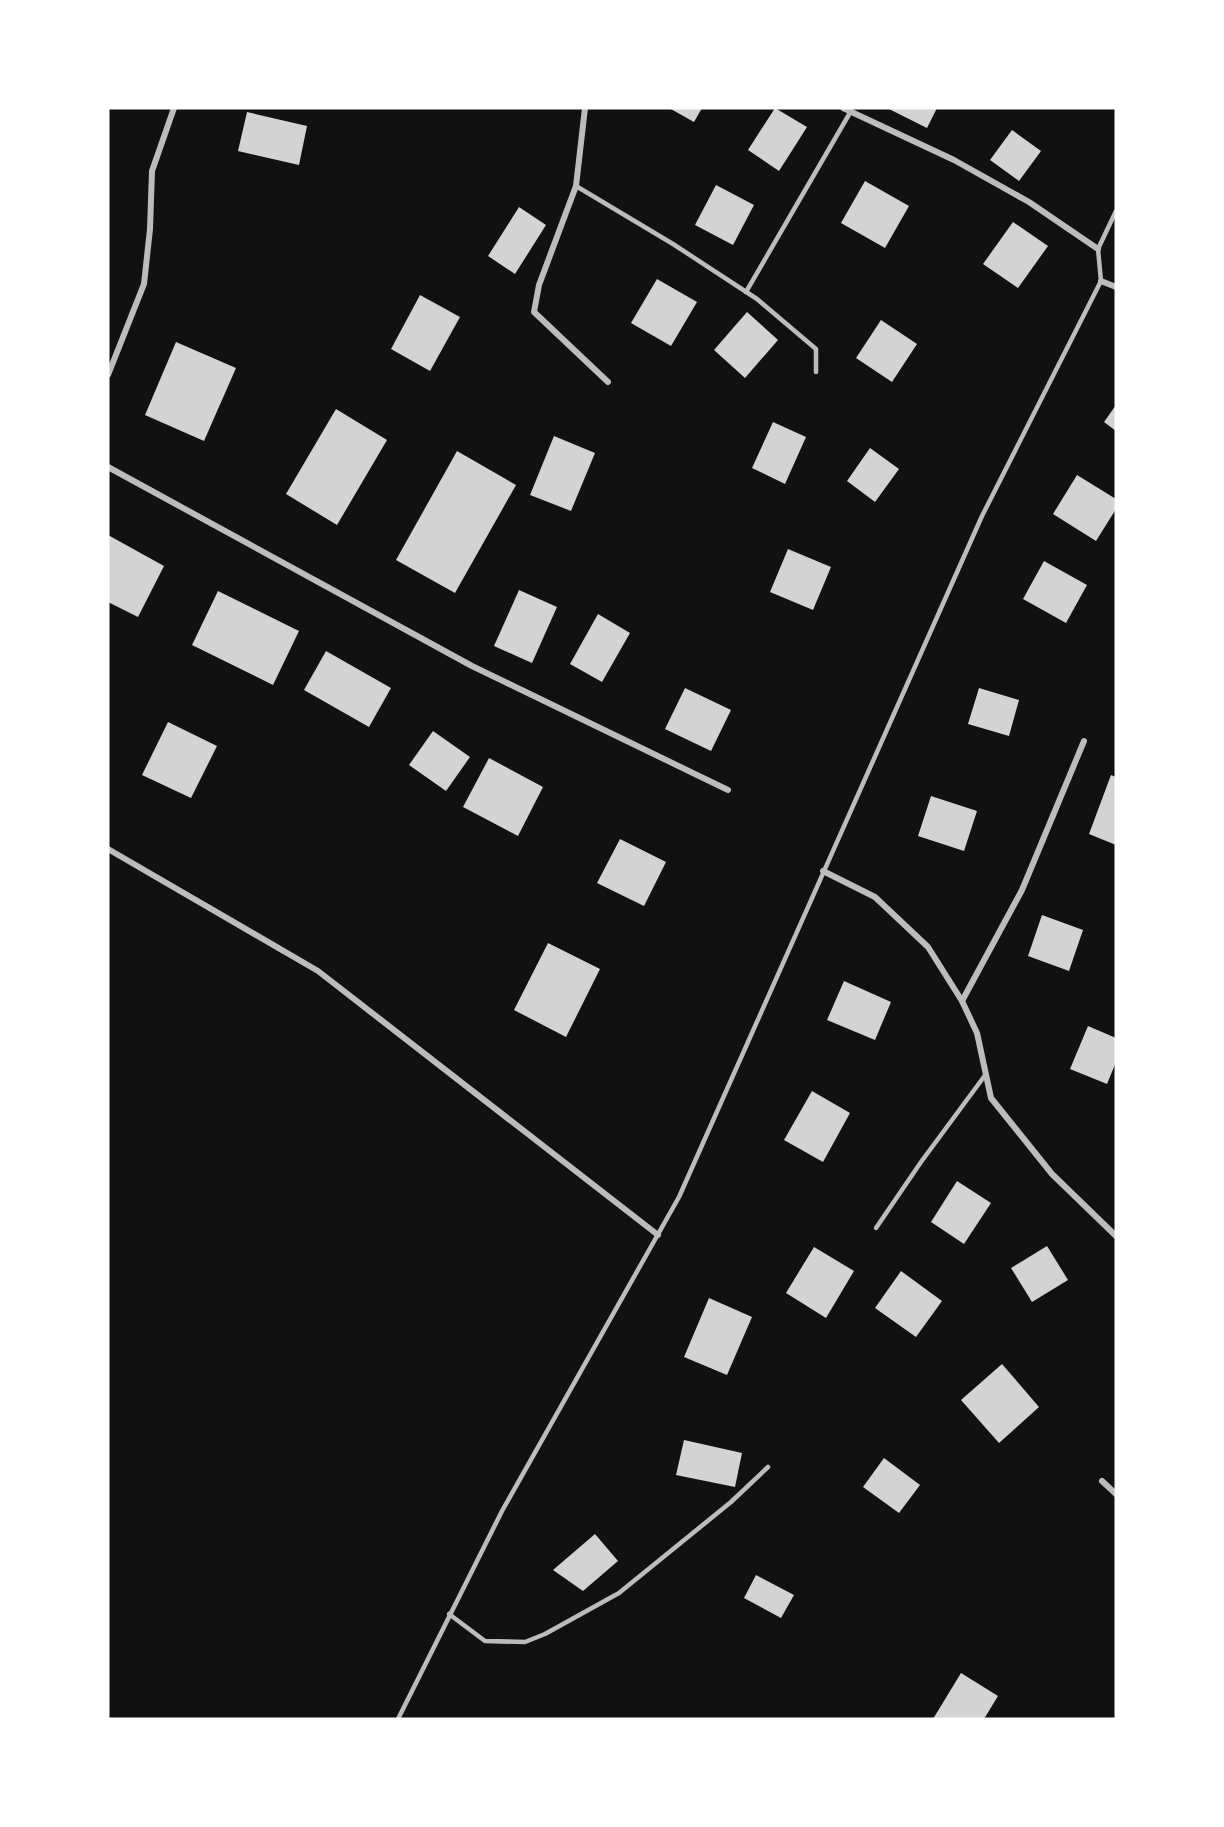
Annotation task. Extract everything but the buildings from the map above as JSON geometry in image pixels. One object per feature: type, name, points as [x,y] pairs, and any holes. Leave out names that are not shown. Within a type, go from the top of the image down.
[{"type":"street","points":[[108,375],[144,284],[150,228],[152,171],[174,108]]},
{"type":"street","points":[[585,108],[576,186],[539,285],[534,312],[608,382]]},
{"type":"street","points":[[843,108],[954,160],[1029,201],[1098,249]]},
{"type":"street","points":[[1101,281],[1116,287]]},
{"type":"street","points":[[108,467],[472,666],[728,790]]},
{"type":"street","points":[[962,1001],[1022,890],[1084,741]]},
{"type":"street","points":[[108,849],[318,971],[658,1235]]},
{"type":"street","points":[[823,871],[875,897],[928,947],[962,1001],[977,1033],[991,1098],[1052,1174],[1116,1236]]},
{"type":"street","points":[[1101,1481],[1116,1494]]},
{"type":"lane","points":[[746,292],[851,111]]},
{"type":"lane","points":[[576,186],[673,244],[746,292],[816,349],[816,372]]},
{"type":"lane","points":[[398,1719],[502,1511],[679,1197],[982,516],[1101,281],[1098,249],[1116,211]]},
{"type":"lane","points":[[876,1228],[986,1074]]},
{"type":"lane","points":[[449,1614],[485,1641],[525,1642],[545,1634],[619,1593],[731,1502],[768,1467]]}]
